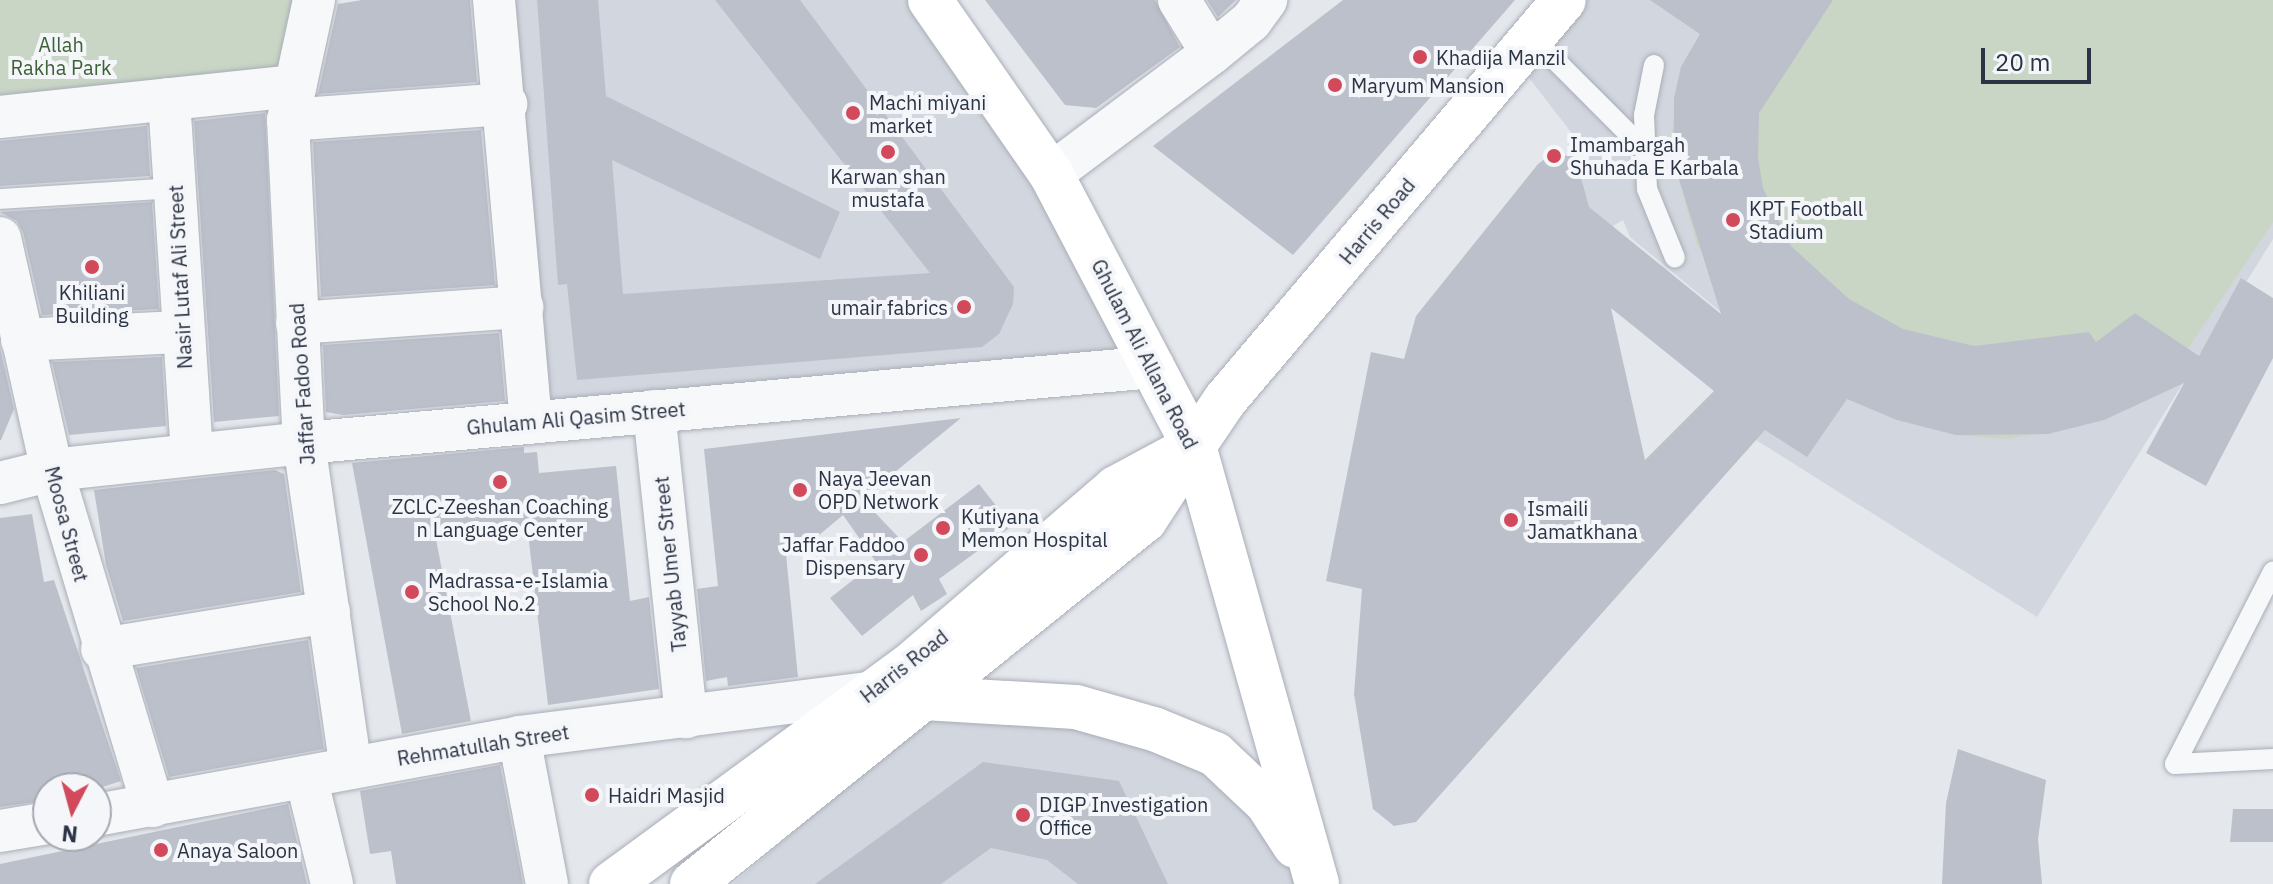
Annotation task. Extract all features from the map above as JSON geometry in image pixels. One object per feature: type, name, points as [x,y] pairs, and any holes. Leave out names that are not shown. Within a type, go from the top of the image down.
[{"type":"main road","name":"Ghulam Ali Allana Road","points":[[930,0],[1051,174],[1194,446],[1315,880]]},
{"type":"main road","name":"Harris Road","points":[[692,884],[1145,520],[1225,400],[1564,0]]},
{"type":"main road","name":"Harris Road","points":[[611,884],[873,692],[1116,488],[1194,446]]},
{"type":"main road","points":[[924,698],[1076,707],[1154,729],[1215,754],[1267,803],[1315,880]]},
{"type":"street","name":"Jaffar Fadoo Road","points":[[314,0],[291,103],[297,323],[304,443],[351,768]]},
{"type":"street","points":[[494,0],[506,104],[531,422]]},
{"type":"street","points":[[1179,0],[1212,53]]},
{"type":"street","points":[[1051,174],[1212,53],[1251,21],[1266,0]]},
{"type":"street","points":[[0,117],[169,99],[506,104]]},
{"type":"street","name":"Nasir Lutaf Ali Street","points":[[169,99],[192,454]]},
{"type":"street","name":"Moosa Street","points":[[0,238],[52,470],[102,649],[153,806]]},
{"type":"street","points":[[297,323],[522,307]]},
{"type":"street","points":[[22,340],[182,332]]},
{"type":"street","name":"Ghulam Ali Qasim Street","points":[[0,483],[52,470],[192,454],[1154,367]]},
{"type":"street","name":"Tayyab Umer Street","points":[[654,411],[686,717]]},
{"type":"street","points":[[102,649],[329,612]]},
{"type":"street","name":"Rehmatullah Street","points":[[112,812],[519,737],[873,692]]},
{"type":"street","points":[[519,737],[547,884]]},
{"type":"street","points":[[306,777],[332,884]]},
{"type":"street","points":[[0,831],[32,826]]},
{"type":"lane","points":[[1533,38],[1643,148]]},
{"type":"lane","points":[[1654,65],[1643,148],[1647,189],[1675,258]]},
{"type":"lane","points":[[0,199],[174,188]]},
{"type":"lane","points":[[2273,572],[2175,764],[2273,759]]},
{"type":"shaded area","points":[[497,0],[930,0],[1154,367],[531,422]]},
{"type":"shaded area","points":[[1561,0],[2273,0],[2273,239],[2037,617],[1756,440],[1807,383],[1630,237],[1623,220],[1595,236],[1575,156],[1581,145],[1515,60]]},
{"type":"shaded area","points":[[1000,701],[1215,754],[1315,884],[733,884],[933,712]]},
{"type":"green space","name":"Allah Rakha Park","points":[[0,0],[314,0],[292,98],[0,118]]},
{"type":"green space","points":[[1669,0],[2273,0],[2273,222],[2171,374],[2128,409],[2078,427],[2006,439],[1956,435],[1897,420],[1797,369],[1723,288],[1697,245],[1674,163],[1672,130],[1681,67],[1702,35],[1663,9]]},
{"type":"building","points":[[362,0],[470,0],[477,82],[318,94],[338,4]]},
{"type":"building","points":[[537,0],[598,0],[606,96],[840,212],[820,259],[612,160],[623,294],[930,273],[715,0],[800,0],[1014,287],[1013,304],[999,334],[982,347],[577,380],[567,284],[558,285]]},
{"type":"building","points":[[985,0],[1155,0],[1180,47],[1096,108],[1065,105]]},
{"type":"building","points":[[1207,0],[1236,0],[1218,17]]},
{"type":"building","points":[[1343,0],[1515,0],[1293,255],[1153,146]]},
{"type":"building","name":"Ismaili Jamatkhana","points":[[1650,0],[1833,0],[1759,113],[1758,158],[1763,188],[1791,246],[1849,299],[1903,329],[1974,346],[2089,332],[2096,342],[2135,313],[2199,356],[2241,278],[2273,298],[2273,358],[2206,486],[2146,453],[2184,383],[2104,420],[2048,434],[1956,435],[1897,420],[1847,399],[1807,457],[1765,430],[1416,822],[1394,826],[1373,809],[1354,694],[1362,589],[1326,581],[1371,352],[1404,359],[1416,316],[1538,164],[1550,155],[1575,156],[1589,207],[1721,314],[1674,163],[1674,98],[1681,67],[1700,34]],"holes":[[[1611,308],[1714,391],[1645,460]]]},
{"type":"building","points":[[265,113],[279,416],[214,422],[194,121]]},
{"type":"building","points":[[147,126],[150,176],[0,186],[0,141]]},
{"type":"building","points":[[481,130],[495,285],[321,297],[313,142]]},
{"type":"building","name":"Khiliani Building","points":[[152,202],[159,309],[42,315],[23,232],[17,221],[0,212]]},
{"type":"building","points":[[499,333],[505,401],[343,415],[326,412],[323,345]]},
{"type":"building","points":[[0,348],[14,409],[1,440],[0,440]]},
{"type":"building","points":[[162,357],[166,426],[69,435],[52,362]]},
{"type":"building","points":[[961,418],[862,499],[903,542],[979,484],[1012,526],[939,579],[947,594],[921,611],[913,595],[862,636],[830,598],[876,562],[843,515],[794,556],[785,544],[798,677],[728,686],[727,677],[706,681],[697,589],[718,586],[704,449]]},
{"type":"building","points":[[524,447],[524,453],[537,452],[539,473],[616,466],[630,601],[649,597],[659,689],[548,705],[528,533],[435,534],[471,721],[402,734],[352,463]]},
{"type":"building","points":[[275,470],[284,474],[301,592],[123,621],[106,565],[94,490]]},
{"type":"building","points":[[32,514],[44,582],[54,580],[121,781],[112,784],[112,772],[32,772],[32,802],[0,807],[0,518]]},
{"type":"building","points":[[308,640],[324,749],[169,777],[136,668]]},
{"type":"building","points":[[1958,749],[2046,780],[2038,839],[2042,884],[1942,884],[1946,803]]},
{"type":"building","name":"DIGP Investigation Office","points":[[983,762],[1119,781],[1168,884],[1078,884],[1047,860],[991,848],[941,884],[815,884]]},
{"type":"building","points":[[500,765],[523,884],[396,884],[391,851],[370,854],[360,791]]},
{"type":"building","points":[[288,804],[307,884],[0,884],[0,864],[58,852],[112,852],[112,841]]},
{"type":"building","points":[[2233,809],[2273,809],[2273,842],[2230,842]]},
{"type":"place","name":"Khadija Manzil","points":[[1420,57]]},
{"type":"place","name":"Maryum Mansion","points":[[1335,85]]},
{"type":"place","name":"Machi miyani market","points":[[853,113]]},
{"type":"place","name":"Karwan shan mustafa","points":[[888,152]]},
{"type":"place","name":"Imambargah Shuhada E Karbala","points":[[1554,156]]},
{"type":"place","name":"KPT Football Stadium","points":[[1733,220]]},
{"type":"place","name":"Khiliani Building","points":[[92,267]]},
{"type":"place","name":"umair fabrics","points":[[964,307]]},
{"type":"place","name":"ZCLC-Zeeshan Coaching n Language Center","points":[[500,482]]},
{"type":"place","name":"Naya Jeevan OPD Network","points":[[800,490]]},
{"type":"place","name":"Ismaili Jamatkhana","points":[[1511,520]]},
{"type":"place","name":"Kutiyana Memon Hospital","points":[[943,528]]},
{"type":"place","name":"Jaffar Faddoo Dispensary","points":[[921,555]]},
{"type":"place","name":"Madrassa-e-Islamia School No.2","points":[[412,592]]},
{"type":"place","name":"Haidri Masjid","points":[[592,795]]},
{"type":"place","name":"DIGP Investigation Office","points":[[1023,815]]},
{"type":"place","name":"Anaya Saloon","points":[[161,850]]}]
